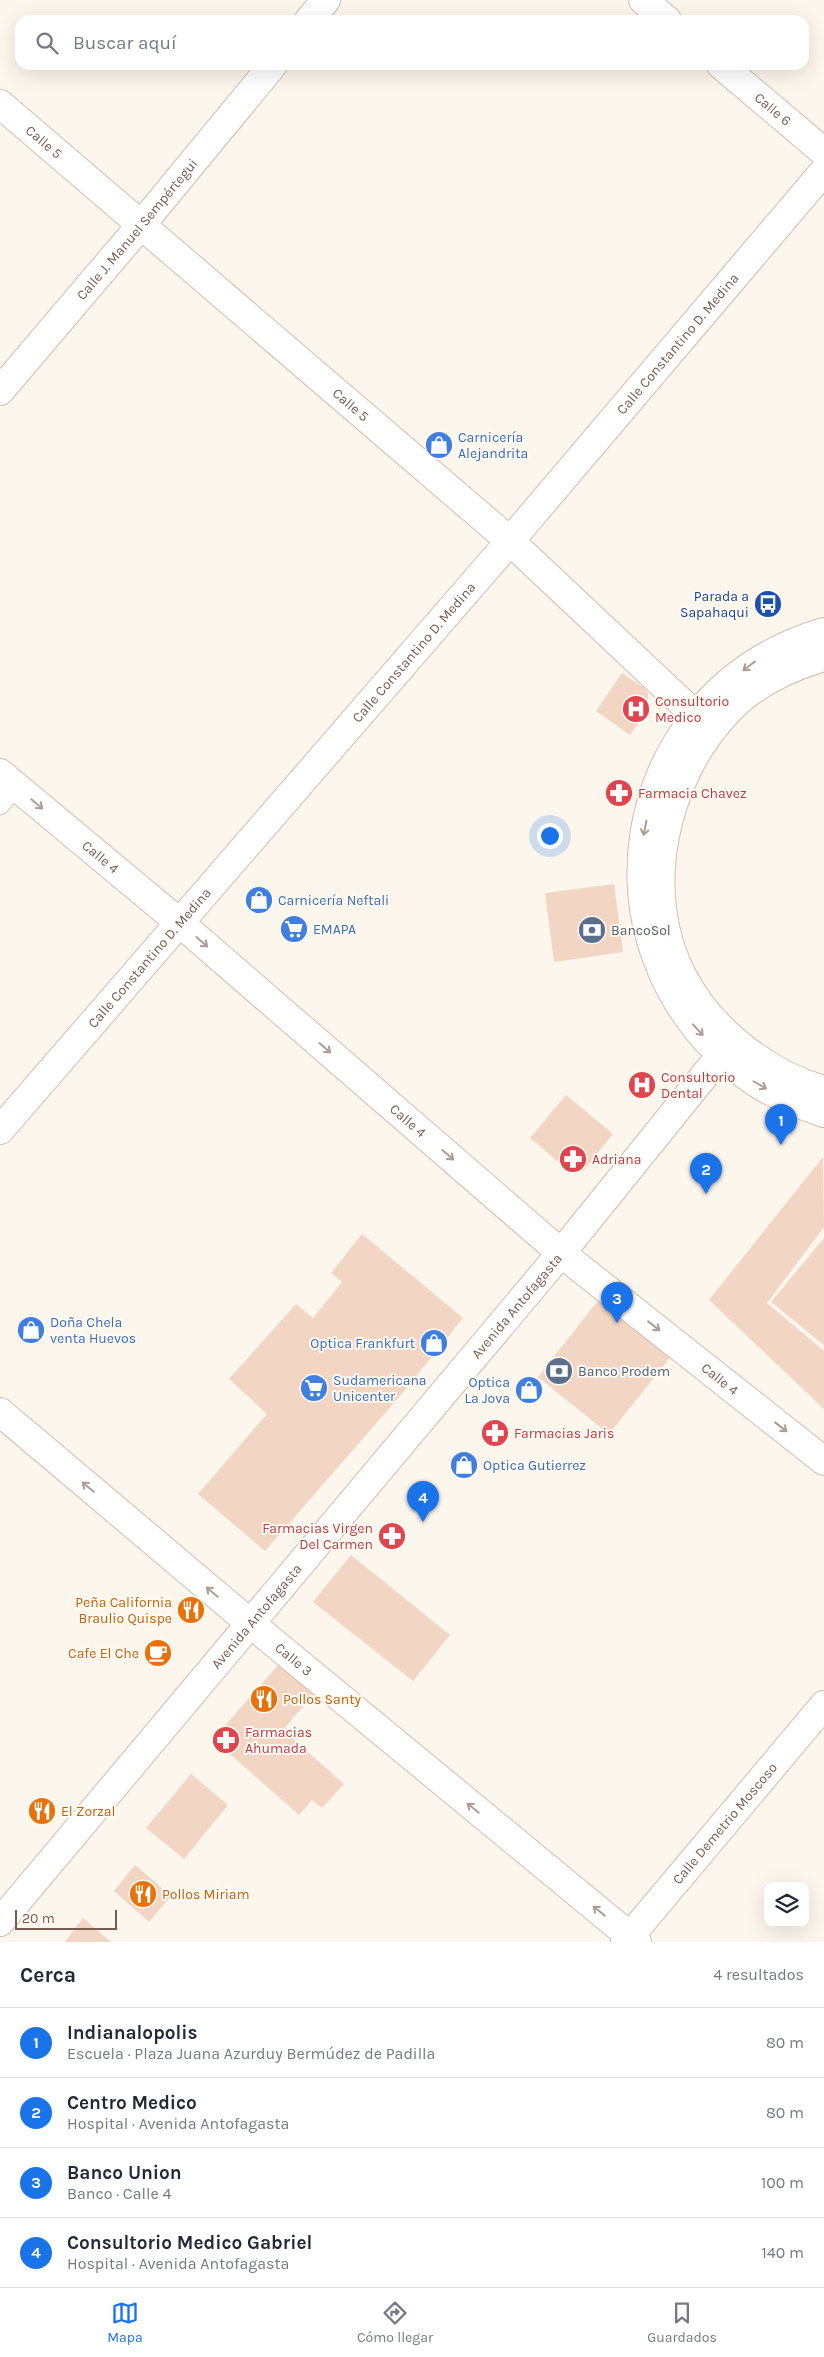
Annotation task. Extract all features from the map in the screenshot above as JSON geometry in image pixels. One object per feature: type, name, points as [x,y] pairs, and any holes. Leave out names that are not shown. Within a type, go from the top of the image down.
[{"type":"street","points":[[314,15],[326,0]]},
{"type":"street","points":[[643,0],[661,15]]},
{"type":"street","name":"Calle J. Manuel Sempértegui","points":[[0,391],[269,70]]},
{"type":"street","name":"Calle 6","points":[[727,70],[824,152]]},
{"type":"street","name":"Calle 5","points":[[0,104],[510,541],[695,715]]},
{"type":"street","name":"Calle Constantino D. Medina","points":[[0,1130],[510,541],[824,171]]},
{"type":"street","points":[[824,632],[800,639],[760,658],[725,684],[695,715],[670,755],[652,798],[642,844],[641,890],[649,937],[666,980],[690,1021],[721,1055],[756,1083],[795,1103],[824,1112]]},
{"type":"street","points":[[824,657],[800,664],[763,683],[729,709],[702,743],[681,782],[669,820],[661,860],[660,892],[668,939],[682,977],[704,1010],[732,1039],[770,1068],[807,1085],[824,1090]]},
{"type":"street","name":"Calle 4","points":[[5,788],[180,923],[561,1253],[824,1461]]},
{"type":"street","name":"Avenida Antofagasta","points":[[0,1922],[561,1253],[721,1055]]},
{"type":"street","name":"Calle 3","points":[[0,1412],[631,1940]]},
{"type":"street","name":"Calle Demetrio Moscoso","points":[[631,1940],[824,1706]]},
{"type":"building","points":[[622,673],[644,688],[648,693],[647,711],[630,735],[596,711]]},
{"type":"building","points":[[614,884],[623,952],[554,962],[545,893]]},
{"type":"building","points":[[566,1095],[613,1134],[583,1171],[569,1171],[530,1138]]},
{"type":"building","points":[[823,1157],[824,1227],[767,1303],[824,1351],[824,1409],[709,1300]]},
{"type":"building","points":[[362,1234],[463,1318],[400,1396],[265,1551],[198,1494],[267,1414],[229,1379],[296,1304],[313,1318],[342,1282],[331,1273]]},
{"type":"building","points":[[824,1238],[824,1345],[771,1302]]},
{"type":"building","points":[[600,1298],[672,1355],[609,1434],[538,1377]]},
{"type":"building","points":[[351,1555],[450,1635],[413,1681],[313,1602]]},
{"type":"building","points":[[279,1664],[317,1690],[283,1730],[344,1784],[322,1808],[312,1800],[299,1815],[213,1739]]},
{"type":"building","points":[[191,1774],[228,1805],[184,1859],[146,1828]]},
{"type":"building","name":"Pollos Miriam","points":[[135,1865],[171,1896],[149,1922],[114,1891]]},
{"type":"building","points":[[83,1918],[111,1942],[65,1942]]},
{"type":"place","name":"Carnicería Alejandrita","points":[[439,445]]},
{"type":"place","name":"Parada a Sapahaqui","points":[[768,604]]},
{"type":"place","name":"Consultorio Medico","points":[[636,709]]},
{"type":"place","name":"Farmacia Chavez","points":[[619,793]]},
{"type":"place","name":"Carnicería Neftali","points":[[259,900]]},
{"type":"place","name":"EMAPA","points":[[294,929]]},
{"type":"place","name":"BancoSol","points":[[592,930]]},
{"type":"place","name":"Consultorio Dental","points":[[642,1085]]},
{"type":"place","name":"Indianalopolis","points":[[781,1145]]},
{"type":"place","name":"Adriana","points":[[573,1159]]},
{"type":"place","name":"Centro Medico","points":[[706,1194]]},
{"type":"place","name":"Banco Union","points":[[617,1323]]},
{"type":"place","name":"Doña Chela venta Huevos","points":[[31,1330]]},
{"type":"place","name":"Optica Frankfurt","points":[[434,1343]]},
{"type":"place","name":"Banco Prodem","points":[[559,1371]]},
{"type":"place","name":"Sudamericana Unicenter","points":[[314,1388]]},
{"type":"place","name":"Optica La Jova","points":[[529,1390]]},
{"type":"place","name":"Farmacias Jaris","points":[[495,1433]]},
{"type":"place","name":"Optica Gutierrez","points":[[464,1465]]},
{"type":"place","name":"Consultorio Medico Gabriel","points":[[423,1522]]},
{"type":"place","name":"Farmacias Virgen Del Carmen","points":[[392,1536]]},
{"type":"place","name":"Peña California Braulio Quispe","points":[[191,1610]]},
{"type":"place","name":"Cafe El Che","points":[[158,1653]]},
{"type":"place","name":"Pollos Santy","points":[[264,1699]]},
{"type":"place","name":"Farmacias Ahumada","points":[[226,1740]]},
{"type":"place","name":"El Zorzal","points":[[42,1811]]},
{"type":"place","name":"Pollos Miriam","points":[[143,1894]]}]
